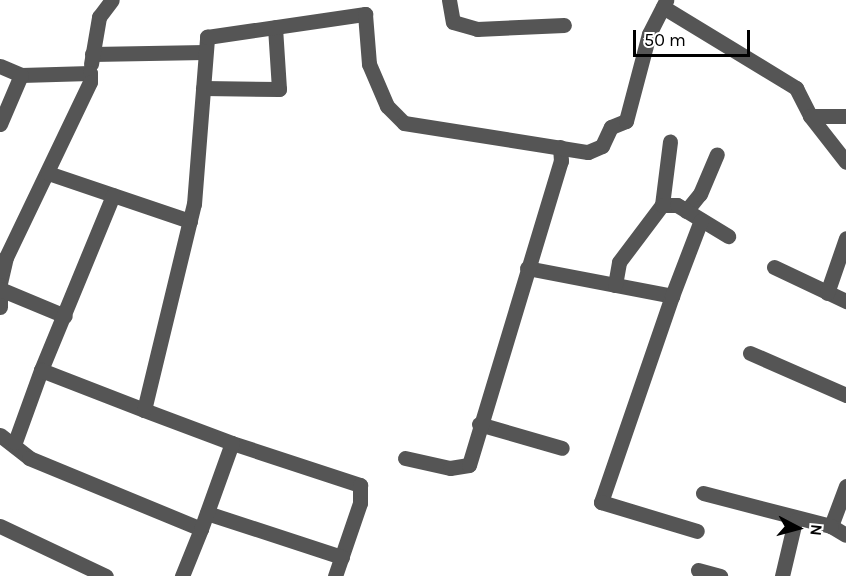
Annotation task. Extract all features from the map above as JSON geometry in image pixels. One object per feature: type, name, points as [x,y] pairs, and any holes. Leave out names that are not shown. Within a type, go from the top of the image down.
[{"type":"street","points":[[0,307],[0,286],[6,257],[78,112],[90,73],[99,17],[112,0]]},
{"type":"street","points":[[449,0],[453,22],[477,29],[564,25]]},
{"type":"street","points":[[144,410],[190,221],[207,37],[275,27],[364,7],[369,64],[387,106],[404,123],[588,152],[602,146],[611,127],[626,121],[650,34],[664,4],[796,88],[810,116],[846,162]]},
{"type":"street","points":[[203,88],[279,89],[275,27]]},
{"type":"street","points":[[92,54],[205,52]]},
{"type":"street","points":[[0,66],[21,75],[90,73]]},
{"type":"street","points":[[0,124],[21,75]]},
{"type":"street","points":[[810,116],[846,116]]},
{"type":"street","points":[[615,285],[619,262],[662,205],[670,142]]},
{"type":"street","points":[[405,458],[462,469],[469,465],[479,424],[561,161],[560,147]]},
{"type":"street","points":[[686,211],[700,194],[717,154]]},
{"type":"street","points":[[48,173],[190,221]]},
{"type":"street","points":[[15,442],[41,370],[113,195]]},
{"type":"street","points":[[662,205],[686,211],[728,236]]},
{"type":"street","points":[[697,531],[601,502],[701,219]]},
{"type":"street","points":[[827,293],[846,238]]},
{"type":"street","points":[[774,267],[846,301]]},
{"type":"street","points":[[527,268],[672,296]]},
{"type":"street","points":[[0,286],[65,316]]},
{"type":"street","points":[[750,353],[846,395]]},
{"type":"street","points":[[41,370],[232,443],[360,485],[360,503],[335,576]]},
{"type":"street","points":[[479,424],[562,448]]},
{"type":"street","points":[[0,435],[15,442],[29,458],[201,529]]},
{"type":"street","points":[[182,576],[232,443]]},
{"type":"street","points":[[831,526],[846,486]]},
{"type":"street","points":[[703,493],[795,521],[831,526],[846,535]]},
{"type":"street","points":[[207,513],[342,557]]},
{"type":"street","points":[[782,576],[795,521]]},
{"type":"street","points":[[0,526],[106,576]]},
{"type":"street","points":[[698,570],[720,576]]}]
